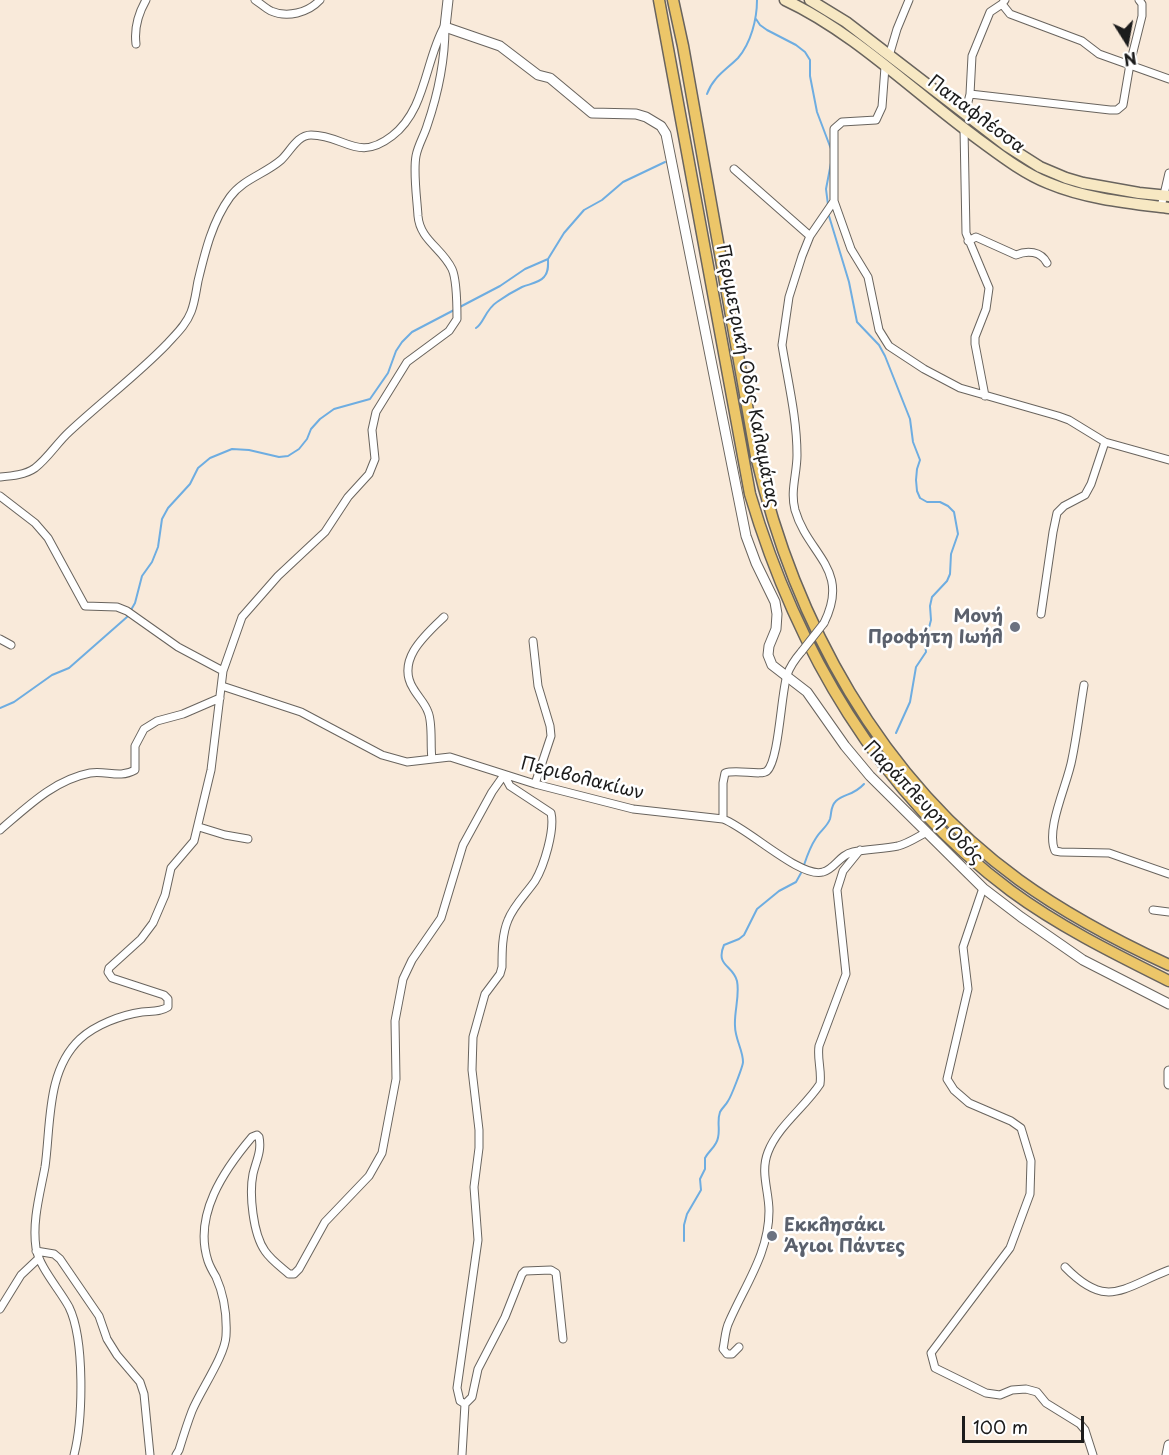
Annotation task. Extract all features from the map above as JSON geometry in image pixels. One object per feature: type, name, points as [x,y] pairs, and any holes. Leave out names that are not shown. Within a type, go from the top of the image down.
[{"type":"main road","name":"Περιμετρική Οδός Καλαμάτας","points":[[659,0],[680,101],[750,494],[777,573],[815,658],[845,711],[893,778],[952,840],[991,875],[1031,905],[1074,932],[1169,981]]},
{"type":"main road","name":"Περιμετρική Οδός Καλαμάτας","points":[[673,0],[761,479],[775,530],[808,613],[826,651],[850,694],[892,755],[935,806],[961,831],[1037,893],[1081,920],[1169,965]]},
{"type":"main road","name":"Παπαφλέσσα","points":[[785,0],[825,22],[1001,156],[1047,183],[1100,198],[1166,202]]},
{"type":"main road","name":"Παπαφλέσσα","points":[[810,0],[846,22],[1007,146],[1052,173],[1166,202]]},
{"type":"street","points":[[136,44],[138,13],[146,0]]},
{"type":"street","points":[[255,0],[270,11],[282,14],[297,13],[315,5],[320,0]]},
{"type":"street","points":[[74,1455],[81,1404],[77,1338],[69,1308],[36,1251],[35,1224],[45,1164],[51,1104],[67,1054],[81,1038],[100,1026],[126,1016],[168,1007],[168,999],[164,995],[112,978],[108,972],[109,968],[141,939],[153,923],[165,895],[171,868],[194,841],[211,770],[223,671],[242,618],[278,576],[325,532],[348,497],[369,474],[375,459],[373,421],[402,369],[425,347],[454,326],[457,313],[453,270],[442,253],[422,232],[415,159],[427,128],[439,81],[445,48],[448,0]]},
{"type":"street","points":[[889,56],[909,0]]},
{"type":"street","points":[[970,94],[1117,110],[1123,105],[1142,16],[1142,4],[1139,0]]},
{"type":"street","points":[[964,114],[970,94],[972,56],[990,12],[1004,2],[1010,14],[1082,41],[1099,54],[1169,79]]},
{"type":"street","points":[[0,477],[28,472],[36,467],[69,432],[153,359],[178,332],[192,311],[204,254],[213,229],[230,196],[243,183],[279,162],[304,136],[328,138],[360,148],[375,146],[393,136],[411,114],[419,99],[439,37],[445,27]]},
{"type":"street","name":"Παράπλευρη Οδός","points":[[445,27],[500,46],[538,75],[550,78],[592,113],[636,114],[661,126],[666,134],[746,536],[775,602],[776,628],[768,655],[772,665],[807,692],[845,746],[870,776],[983,888],[1083,960],[1169,1004]]},
{"type":"street","points":[[885,67],[882,107],[876,120],[842,122],[834,129],[834,201],[851,249],[868,277],[879,330],[883,338],[889,346],[924,369],[960,388],[1069,420],[1105,442],[1169,460]]},
{"type":"street","points":[[964,129],[965,226],[968,241],[989,288],[986,309],[975,337],[986,396]]},
{"type":"street","points":[[734,169],[810,236]]},
{"type":"street","points":[[1166,202],[1169,172]]},
{"type":"street","points":[[723,819],[723,783],[726,773],[737,771],[761,774],[770,767],[787,676],[794,660],[824,623],[832,608],[834,595],[832,580],[827,567],[802,528],[795,509],[793,492],[797,457],[796,439],[782,345],[789,297],[810,236],[834,201]]},
{"type":"street","points":[[968,241],[976,237],[1016,255],[1034,253],[1045,259],[1047,263]]},
{"type":"street","points":[[1041,614],[1057,513],[1064,506],[1085,495],[1105,442]]},
{"type":"street","points":[[0,496],[35,523],[48,538],[85,606],[117,607],[130,613],[178,647],[223,671]]},
{"type":"street","points":[[432,759],[430,716],[409,681],[408,669],[417,645],[444,617]]},
{"type":"street","points":[[0,639],[12,645]]},
{"type":"street","points":[[533,641],[538,686],[550,726],[550,736],[535,784]]},
{"type":"street","points":[[1084,685],[1072,760],[1055,822],[1053,845],[1055,850],[1119,855],[1169,874]]},
{"type":"street","name":"Περιβολακίων","points":[[222,686],[301,712],[388,757],[407,762],[450,757],[535,784],[633,809],[723,819],[797,866],[814,873],[830,869],[848,853],[897,846],[927,831]]},
{"type":"street","points":[[0,830],[32,802],[68,779],[96,772],[117,776],[128,775],[135,770],[135,746],[144,729],[157,721],[183,714],[220,698]]},
{"type":"street","points":[[176,1455],[193,1409],[208,1383],[226,1339],[225,1311],[205,1245],[207,1209],[217,1184],[252,1137],[259,1137],[261,1145],[253,1174],[254,1224],[264,1250],[289,1274],[294,1274],[325,1222],[369,1176],[382,1153],[396,1079],[395,1021],[403,979],[412,960],[441,918],[463,845],[504,775],[510,786],[551,813],[553,826],[536,879],[514,908],[507,922],[500,974],[485,994],[473,1037],[472,1070],[479,1130],[474,1187],[478,1240],[457,1388],[460,1401],[465,1404]]},
{"type":"street","points":[[199,827],[248,839]]},
{"type":"street","points":[[739,1347],[727,1354],[723,1349],[728,1324],[755,1271],[765,1240],[769,1211],[764,1165],[768,1151],[820,1083],[817,1056],[819,1046],[846,974],[837,890],[843,871],[860,850]]},
{"type":"street","points":[[983,888],[963,947],[968,989],[947,1079],[954,1090],[969,1103],[1011,1121],[1021,1128],[1031,1161],[1030,1194],[1010,1248],[931,1353],[932,1361],[935,1368],[986,1393],[1000,1395],[1012,1390],[1026,1389],[1037,1392],[1046,1403],[1080,1424],[1085,1430],[1093,1455]]},
{"type":"street","points":[[1153,910],[1169,912]]},
{"type":"street","points":[[1169,1071],[1169,1084]]},
{"type":"street","points":[[36,1251],[54,1254],[60,1259],[99,1316],[107,1339],[117,1355],[140,1382],[144,1394],[150,1455]]},
{"type":"street","points":[[0,1309],[21,1275],[39,1258]]},
{"type":"street","points":[[1065,1267],[1083,1285],[1111,1292],[1127,1289],[1169,1270]]},
{"type":"street","points":[[462,1455],[465,1404],[472,1397],[478,1369],[505,1317],[525,1271],[551,1270],[556,1273],[563,1339]]},
{"type":"street","points":[[1167,1455],[1169,1445]]},
{"type":"waterway","points":[[707,94],[716,78],[743,52],[750,38],[757,0]]},
{"type":"waterway","points":[[756,19],[767,30],[796,45],[805,52],[810,60],[810,76],[817,112],[831,149]]},
{"type":"waterway","points":[[0,708],[14,702],[52,675],[69,668],[127,617],[135,603],[142,576],[152,562],[158,547],[162,519],[168,508],[190,484],[198,468],[210,458],[232,449],[249,450],[279,457],[288,456],[299,449],[311,429],[334,409],[370,399],[388,373],[396,351],[412,332],[500,286],[525,269],[548,259],[564,233],[584,210],[602,200],[623,182],[665,162]]},
{"type":"waterway","points":[[828,205],[826,189],[831,163]]},
{"type":"waterway","points":[[829,216],[849,282],[857,322],[879,345],[910,419],[913,442],[920,460],[917,469],[917,491],[920,498],[927,502],[940,502],[954,512],[958,534],[951,554],[950,574],[947,581],[932,597],[931,620],[925,643],[926,652],[916,667],[910,702],[896,733]]},
{"type":"waterway","points":[[476,328],[497,302],[522,287],[542,279],[546,275],[548,259]]},
{"type":"waterway","points":[[804,865],[814,841],[829,822],[834,803],[864,784]]},
{"type":"waterway","points":[[684,1241],[687,1214],[701,1190],[700,1179],[705,1169],[705,1158],[718,1139],[720,1112],[732,1094],[743,1062],[735,1031],[737,981],[723,961],[724,945],[744,935],[757,909],[779,891],[796,882],[801,873]]},
{"type":"place","name":"Μονή Προφήτη Ιωήλ","points":[[1015,627]]},
{"type":"place","name":"Εκκλησάκι Άγιοι Πάντες","points":[[772,1236]]}]
